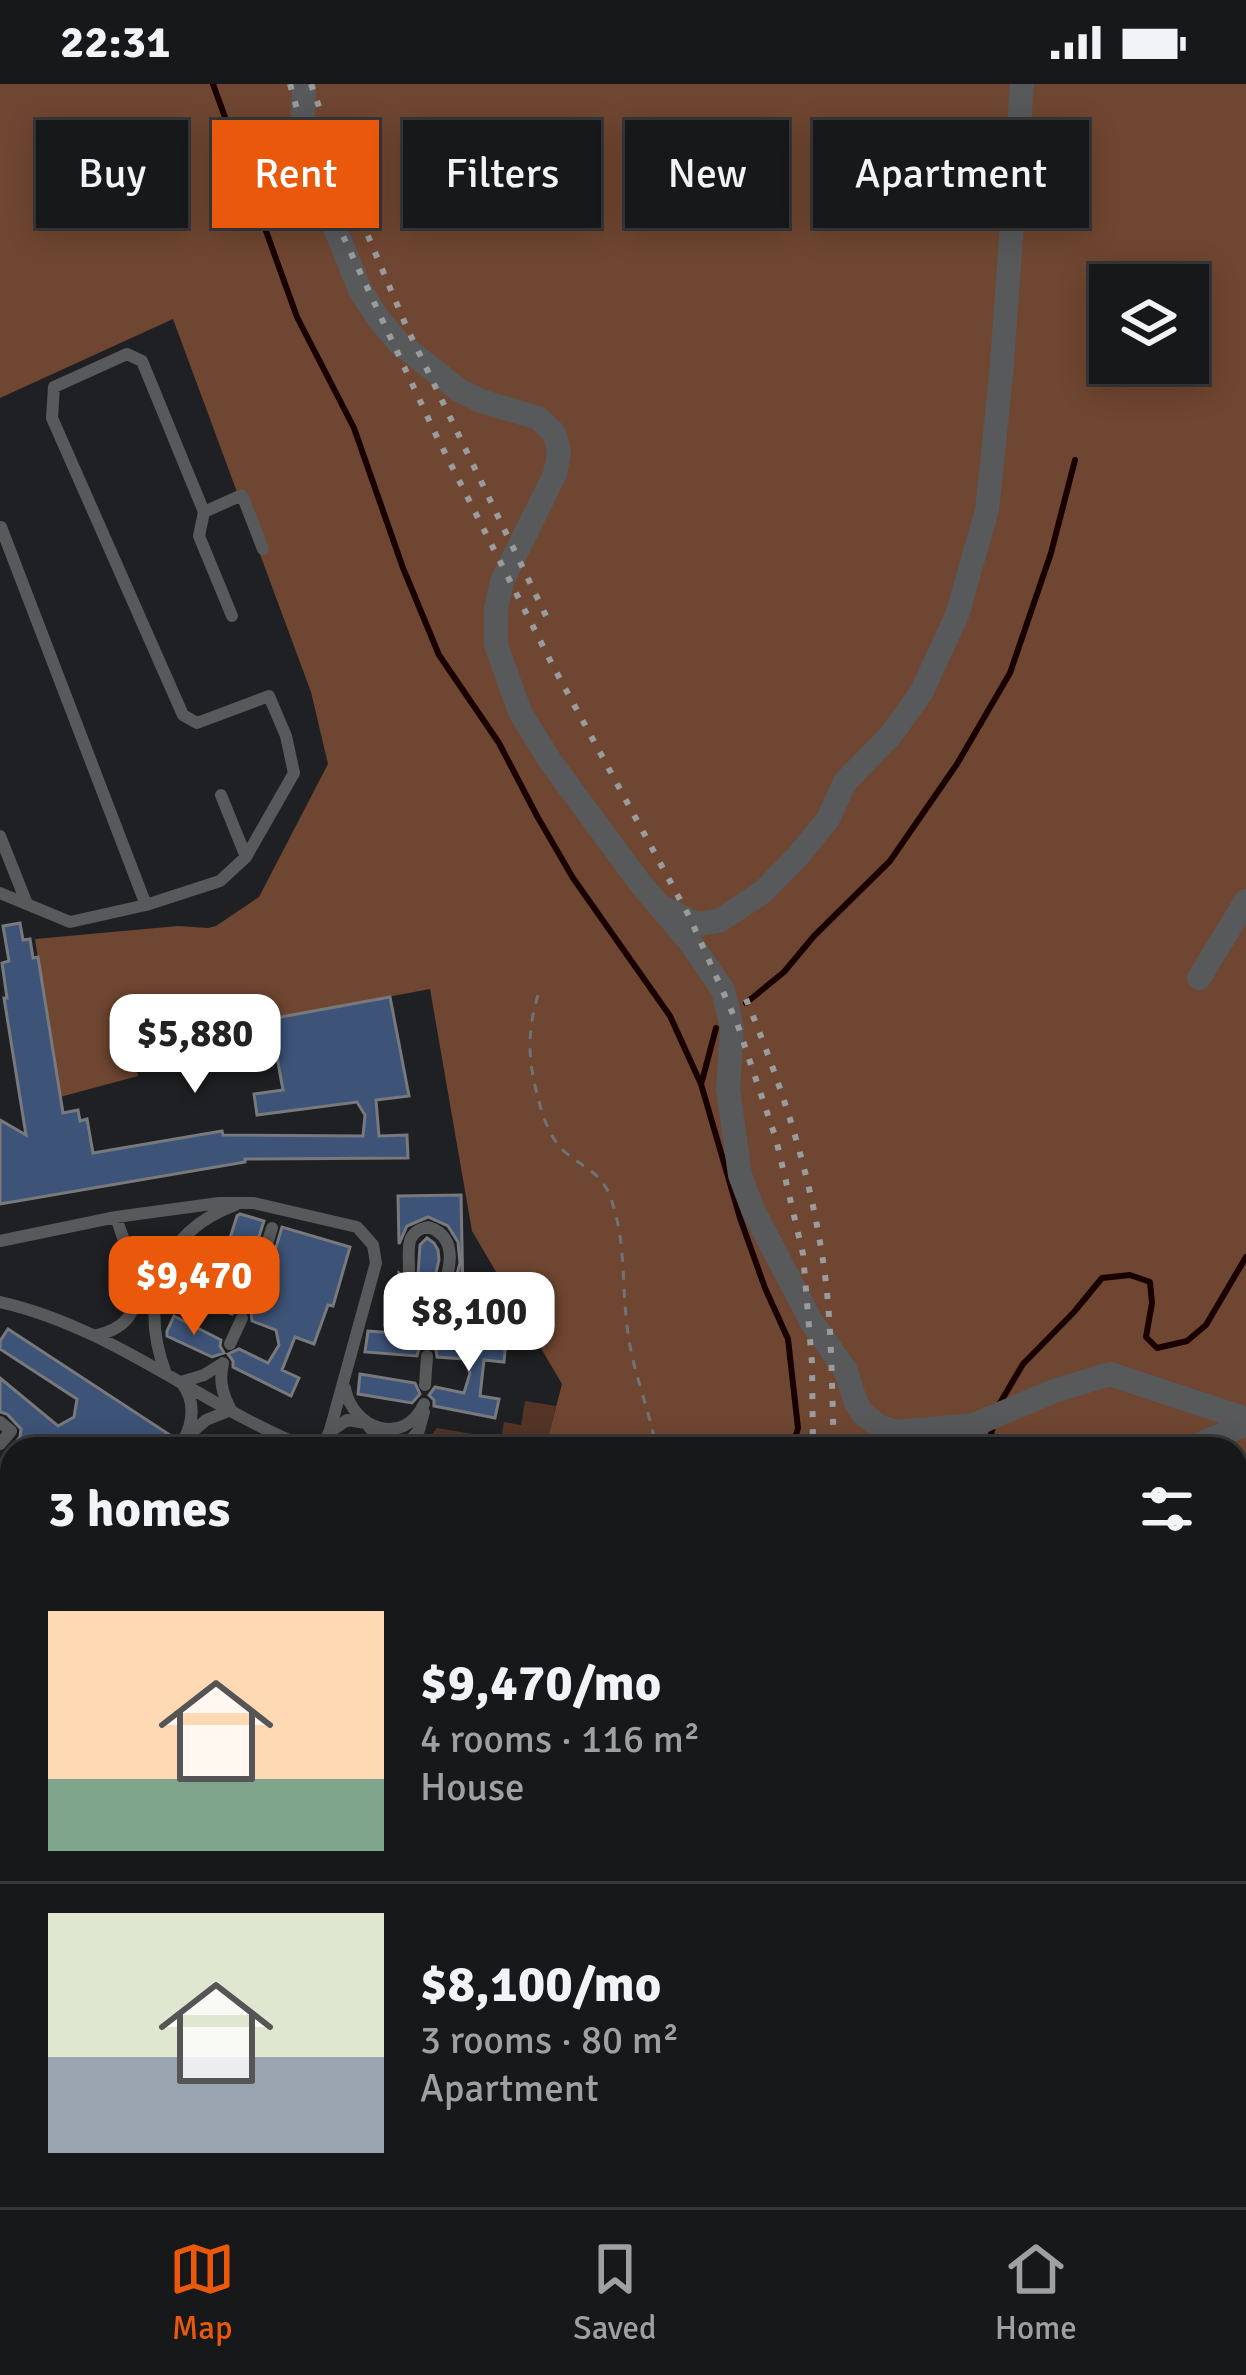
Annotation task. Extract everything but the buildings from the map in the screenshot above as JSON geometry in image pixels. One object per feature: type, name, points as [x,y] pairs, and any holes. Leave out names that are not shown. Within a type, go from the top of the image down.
[{"type":"street","points":[[304,84],[303,118],[324,201],[360,290],[378,318],[399,343],[459,390],[538,418],[553,432],[559,453],[555,474],[502,581],[496,645],[520,712],[550,760],[716,979],[728,1003],[732,1028],[728,1089],[740,1175],[811,1322],[846,1371],[856,1403],[872,1422],[898,1432],[974,1425],[1054,1391],[1110,1374],[1246,1422]]},
{"type":"street","points":[[660,906],[697,924],[719,921],[764,891],[828,819],[845,782],[890,736],[921,693],[957,615],[987,510],[1022,84]]},
{"type":"street","points":[[1199,978],[1246,901]]},
{"type":"street","points":[[1214,1437],[1246,1422]]},
{"type":"lane","points":[[0,893],[70,922],[146,905],[220,881],[247,857],[294,773],[286,736],[269,696],[197,723],[182,715],[52,418],[54,387],[127,354],[142,361],[204,512],[199,536],[232,616]]},
{"type":"lane","points":[[204,512],[242,495],[263,549]]},
{"type":"lane","points":[[1,526],[146,905]]},
{"type":"lane","points":[[221,795],[247,857]]},
{"type":"lane","points":[[0,836],[27,904]]},
{"type":"lane","points":[[1,1240],[218,1203],[254,1203],[357,1227],[373,1245],[376,1263],[329,1437]]},
{"type":"lane","points":[[166,1374],[155,1341],[153,1306],[169,1257],[206,1219],[238,1204],[254,1203]]},
{"type":"lane","points":[[95,1335],[121,1324],[136,1300],[135,1277],[116,1217]]},
{"type":"lane","points":[[409,1270],[412,1234],[428,1226],[440,1231],[448,1241],[448,1272],[429,1336]]},
{"type":"lane","points":[[250,1298],[272,1228]]},
{"type":"lane","points":[[0,1302],[95,1335],[285,1437]]},
{"type":"lane","points":[[0,1316],[25,1308]]},
{"type":"lane","points":[[230,1345],[242,1318]]},
{"type":"lane","points":[[425,1385],[427,1356]]},
{"type":"lane","points":[[181,1382],[223,1363],[220,1384],[231,1410]]},
{"type":"lane","points":[[181,1382],[188,1390],[192,1413],[186,1437]]},
{"type":"lane","points":[[344,1386],[351,1408],[377,1437]]},
{"type":"lane","points":[[329,1437],[331,1430],[347,1420],[386,1429],[404,1426],[417,1420],[424,1405],[413,1437]]},
{"type":"lane","points":[[188,1437],[206,1420],[231,1410]]},
{"type":"path","points":[[538,995],[529,1037],[536,1093],[551,1136],[566,1153],[595,1172],[609,1192],[622,1244],[632,1360],[653,1437]]},
{"type":"shaded area","points":[[0,84],[1246,84],[1246,1437],[548,1437],[562,1384],[472,1231],[430,989],[271,1019],[135,1055],[138,1076],[60,1097],[35,939],[178,926],[208,928],[259,897],[328,764],[311,692],[173,319],[0,398]]},
{"type":"shaded area","points":[[525,1401],[556,1406],[548,1437],[501,1437],[504,1422],[521,1425]]},
{"type":"shaded area","points":[[437,1428],[489,1437],[430,1437]]},
{"type":"waterway","points":[[213,84],[297,317],[354,428],[439,655],[499,743],[573,878],[670,1016],[701,1084],[740,1218],[788,1339],[795,1437]]},
{"type":"waterway","points":[[746,1003],[784,972],[890,861],[957,764],[1010,673],[1051,553],[1075,460]]},
{"type":"waterway","points":[[702,1081],[716,1028]]},
{"type":"waterway","points":[[1000,1403],[1023,1364],[1102,1278],[1130,1275],[1150,1282],[1146,1337],[1157,1348],[1187,1341],[1206,1325],[1246,1257]]},
{"type":"waterway","points":[[990,1437],[993,1427]]},
{"type":"railway","points":[[290,84],[316,178],[436,435],[553,666],[690,918],[737,1023],[776,1139],[803,1254],[813,1437]]},
{"type":"railway","points":[[311,84],[349,191],[407,328],[549,622]]},
{"type":"railway","points":[[746,999],[786,1106],[815,1216],[829,1312],[834,1437]]}]
